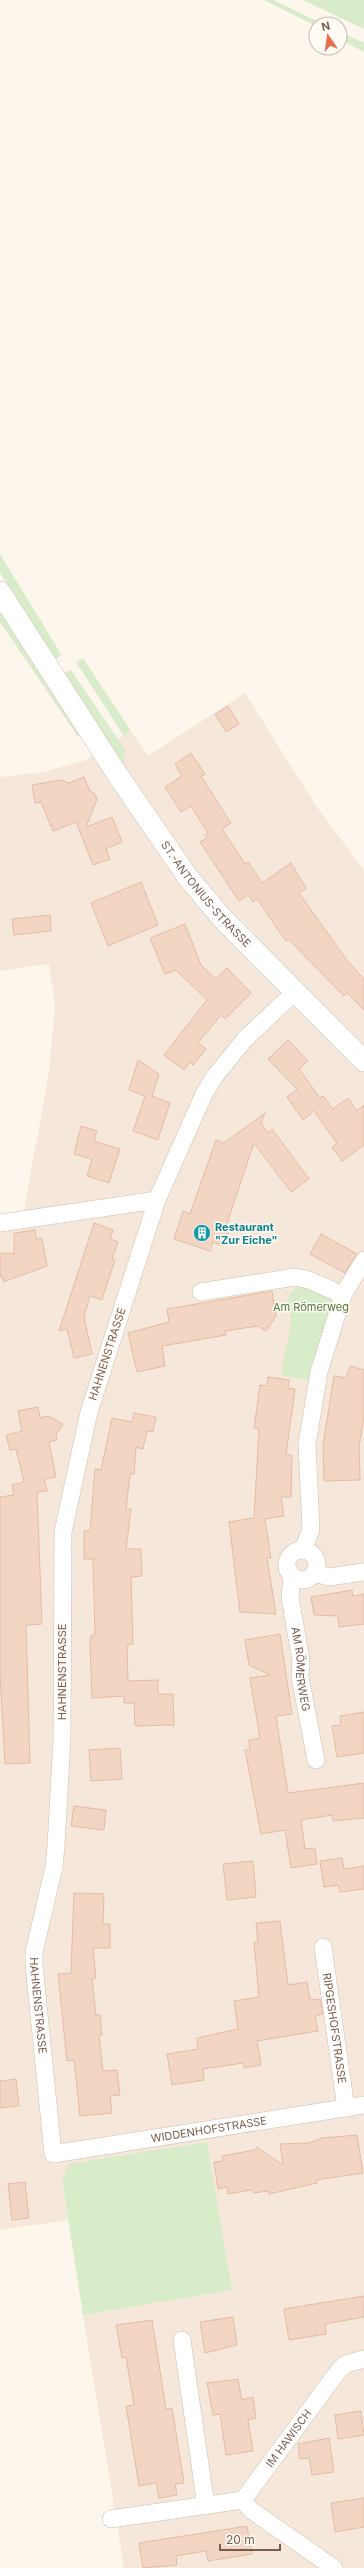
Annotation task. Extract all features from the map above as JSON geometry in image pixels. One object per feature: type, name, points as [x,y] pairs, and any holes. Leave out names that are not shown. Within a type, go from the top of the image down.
[{"type":"street","name":"ST.-ANTONIUS-STRASSE","points":[[0,592],[73,707],[187,876],[221,917],[364,1062]]},
{"type":"street","name":"HAHNENSTRASSE","points":[[53,2154],[34,1966],[34,1952],[54,1867],[56,1846],[62,1738],[63,1532],[89,1412],[157,1200],[204,1094],[215,1076],[246,1039],[295,992]]},
{"type":"street","points":[[0,1223],[157,1200]]},
{"type":"street","points":[[292,1577],[305,1580],[315,1573],[317,1567],[315,1557],[303,1550],[311,1530],[307,1455],[311,1412],[319,1372],[343,1295],[364,1260]]},
{"type":"street","points":[[201,1292],[295,1277],[309,1280],[343,1295]]},
{"type":"street","name":"AM RÖMERWEG","points":[[303,1550],[294,1551],[288,1558],[286,1568],[292,1577],[290,1597],[301,1661],[300,1677],[316,1760]]},
{"type":"street","points":[[315,1573],[329,1577],[364,1572]]},
{"type":"street","name":"RIPGESHOFSTRASSE","points":[[323,1948],[346,2108]]},
{"type":"street","name":"WIDDENHOFSTRASSE","points":[[53,2154],[364,2105]]},
{"type":"street","points":[[182,2340],[206,2506]]},
{"type":"street","name":"IM HAWISCH","points":[[243,2500],[339,2370],[351,2362],[364,2359]]},
{"type":"street","points":[[110,2519],[243,2500],[250,2510],[334,2568]]},
{"type":"shaded area","points":[[245,693],[316,806],[364,870],[364,2568],[124,2568],[83,2315],[232,2290],[62,2180],[68,2220],[0,2230],[0,1220],[24,1210],[49,1072],[55,1004],[49,964],[0,971],[0,777],[43,772],[86,760],[131,731],[148,756]]},
{"type":"green space","points":[[264,0],[273,0],[308,17],[308,22]]},
{"type":"green space","points":[[303,0],[364,0],[364,29],[348,21],[348,16],[337,16]]},
{"type":"green space","points":[[348,36],[364,43],[364,52],[348,43]]},
{"type":"green space","points":[[0,554],[61,654],[58,658],[54,659],[0,573]]},
{"type":"green space","points":[[0,610],[79,732],[79,738],[0,622]]},
{"type":"green space","points":[[83,658],[131,731],[124,736],[76,662]]},
{"type":"green space","points":[[71,670],[125,750],[124,762],[120,764],[65,676],[65,673]]},
{"type":"green space","name":"Am Römerweg","points":[[301,1285],[335,1299],[314,1376],[308,1380],[281,1375],[291,1322],[288,1298],[291,1292]]},
{"type":"green space","points":[[207,2142],[232,2290],[83,2315],[62,2180],[69,2164]]},
{"type":"building","points":[[228,706],[239,724],[226,732],[215,714]]},
{"type":"building","points":[[191,753],[205,774],[201,776],[231,823],[222,829],[245,864],[248,862],[262,883],[291,863],[306,888],[299,893],[346,959],[364,979],[364,1010],[347,993],[344,996],[288,939],[286,941],[257,899],[253,902],[248,895],[239,901],[200,842],[207,838],[205,835],[208,833],[191,806],[181,812],[165,787],[182,776],[175,764]]},
{"type":"building","points":[[84,777],[90,791],[94,793],[97,799],[86,827],[112,817],[122,842],[106,849],[110,859],[93,865],[76,822],[53,831],[41,802],[35,803],[32,785],[61,780],[69,783]]},
{"type":"building","points":[[141,882],[158,925],[108,946],[91,903]]},
{"type":"building","points":[[50,915],[51,931],[14,935],[12,919]]},
{"type":"building","points":[[185,924],[201,965],[216,979],[227,968],[251,993],[225,1019],[221,1015],[198,1043],[206,1049],[193,1065],[190,1062],[184,1070],[164,1055],[207,1000],[176,970],[165,974],[150,938]]},
{"type":"building","points":[[288,1040],[308,1061],[299,1069],[320,1098],[323,1096],[333,1109],[348,1098],[357,1111],[364,1105],[364,1145],[342,1161],[332,1147],[337,1143],[314,1111],[303,1120],[287,1097],[297,1089],[268,1059]]},
{"type":"building","points":[[138,1060],[159,1074],[152,1096],[170,1103],[158,1140],[133,1131],[145,1096],[129,1090]]},
{"type":"building","points":[[265,1113],[261,1123],[268,1133],[272,1129],[309,1179],[291,1192],[254,1143],[226,1226],[230,1227],[224,1246],[213,1242],[210,1251],[174,1239],[183,1211],[190,1214],[216,1140],[224,1143]]},
{"type":"building","points":[[81,1126],[97,1131],[94,1141],[120,1149],[109,1183],[87,1176],[92,1159],[74,1154]]},
{"type":"building","points":[[94,1223],[113,1230],[110,1239],[118,1242],[112,1259],[115,1260],[102,1300],[90,1296],[84,1317],[92,1354],[74,1358],[67,1329],[59,1331]]},
{"type":"building","points":[[35,1230],[36,1239],[42,1238],[47,1266],[3,1282],[3,1277],[0,1277],[0,1253],[14,1254],[14,1233]]},
{"type":"building","points":[[321,1234],[357,1254],[345,1273],[310,1254]]},
{"type":"building","points":[[272,1291],[276,1316],[266,1331],[258,1326],[225,1331],[226,1335],[162,1346],[165,1366],[137,1372],[128,1333],[169,1322],[167,1309]]},
{"type":"building","points":[[350,1366],[364,1370],[364,1416],[359,1446],[360,1480],[324,1481],[323,1445],[334,1376],[346,1378]]},
{"type":"building","points":[[268,1377],[289,1380],[288,1388],[295,1389],[286,1455],[292,1455],[291,1497],[281,1497],[284,1516],[265,1519],[271,1558],[267,1558],[276,1614],[240,1612],[229,1522],[254,1518],[259,1429],[254,1428],[260,1385],[267,1386]]},
{"type":"building","points":[[38,1407],[40,1418],[48,1416],[63,1424],[56,1435],[57,1440],[49,1442],[56,1477],[44,1479],[47,1491],[37,1492],[42,1624],[26,1625],[30,1763],[5,1764],[0,1676],[0,1497],[14,1495],[12,1485],[24,1482],[16,1449],[10,1450],[6,1435],[22,1431],[18,1411]]},
{"type":"building","points":[[134,1413],[156,1417],[153,1432],[147,1431],[143,1449],[136,1447],[134,1474],[130,1474],[126,1509],[131,1509],[126,1549],[141,1549],[142,1576],[131,1577],[133,1644],[127,1645],[128,1681],[158,1680],[158,1694],[173,1694],[174,1725],[135,1726],[134,1703],[124,1703],[124,1696],[92,1698],[90,1644],[91,1636],[95,1635],[93,1559],[84,1559],[84,1531],[90,1531],[95,1469],[101,1470],[112,1418],[132,1422]]},
{"type":"building","points":[[352,1590],[353,1596],[364,1594],[364,1624],[339,1627],[338,1616],[314,1615],[311,1597]]},
{"type":"building","points":[[280,1634],[292,1714],[276,1716],[288,1793],[364,1783],[364,1818],[333,1821],[332,1815],[301,1820],[305,1849],[315,1848],[317,1864],[291,1868],[285,1830],[261,1834],[245,1750],[250,1749],[249,1740],[260,1738],[250,1678],[270,1675],[249,1665],[245,1640]]},
{"type":"building","points":[[364,1712],[364,1753],[337,1757],[332,1726],[341,1725],[340,1716]]},
{"type":"building","points":[[120,1748],[122,1779],[91,1781],[89,1750]]},
{"type":"building","points":[[74,1806],[106,1810],[104,1830],[71,1826]]},
{"type":"building","points":[[342,1858],[344,1869],[364,1866],[364,1889],[340,1892],[338,1885],[324,1887],[320,1861]]},
{"type":"building","points":[[253,1861],[256,1897],[227,1900],[223,1864]]},
{"type":"building","points":[[74,1893],[104,1894],[103,1924],[110,1924],[110,1948],[93,1948],[96,1978],[92,1979],[96,2015],[100,2015],[102,2035],[99,2036],[103,2071],[117,2070],[120,2095],[110,2096],[112,2113],[80,2116],[74,2060],[67,2061],[58,1974],[71,1973]]},
{"type":"building","points":[[280,1921],[288,1985],[307,1982],[310,2000],[320,1999],[323,2014],[315,2016],[318,2031],[257,2041],[261,2065],[244,2068],[243,2063],[203,2069],[204,2080],[172,2085],[167,2054],[198,2049],[197,2038],[238,2029],[234,2001],[259,1997],[254,1942],[258,1942],[256,1923]]},
{"type":"building","points":[[16,2079],[19,2106],[0,2108],[0,2081]]},
{"type":"building","points":[[357,2135],[363,2173],[316,2180],[317,2183],[269,2194],[268,2191],[254,2193],[251,2190],[228,2194],[227,2187],[218,2189],[214,2162],[223,2161],[222,2156],[254,2150],[257,2147],[283,2165],[280,2144],[309,2143],[322,2138]]},
{"type":"building","points":[[25,2182],[29,2218],[12,2220],[8,2184]]},
{"type":"building","points":[[364,2296],[364,2317],[325,2324],[326,2334],[289,2340],[284,2309]]},
{"type":"building","points":[[233,2317],[237,2345],[205,2353],[200,2322]]},
{"type":"building","points":[[152,2320],[166,2409],[172,2408],[184,2483],[175,2484],[177,2495],[159,2498],[156,2483],[139,2486],[126,2406],[134,2405],[126,2357],[122,2358],[116,2325]]},
{"type":"building","points":[[238,2379],[242,2400],[253,2397],[256,2418],[248,2420],[253,2451],[226,2455],[220,2414],[213,2415],[207,2383]]},
{"type":"building","points":[[361,2411],[364,2435],[338,2439],[335,2415]]},
{"type":"building","points":[[329,2438],[334,2472],[312,2475],[309,2458],[300,2459],[298,2444]]},
{"type":"building","points":[[364,2498],[364,2527],[335,2532],[331,2503]]},
{"type":"building","points":[[247,2526],[252,2554],[208,2561],[206,2551],[176,2556],[177,2565],[143,2568],[139,2543]]},
{"type":"place","name":"Restaurant \"Zur Eiche\"","points":[[202,1233]]}]
